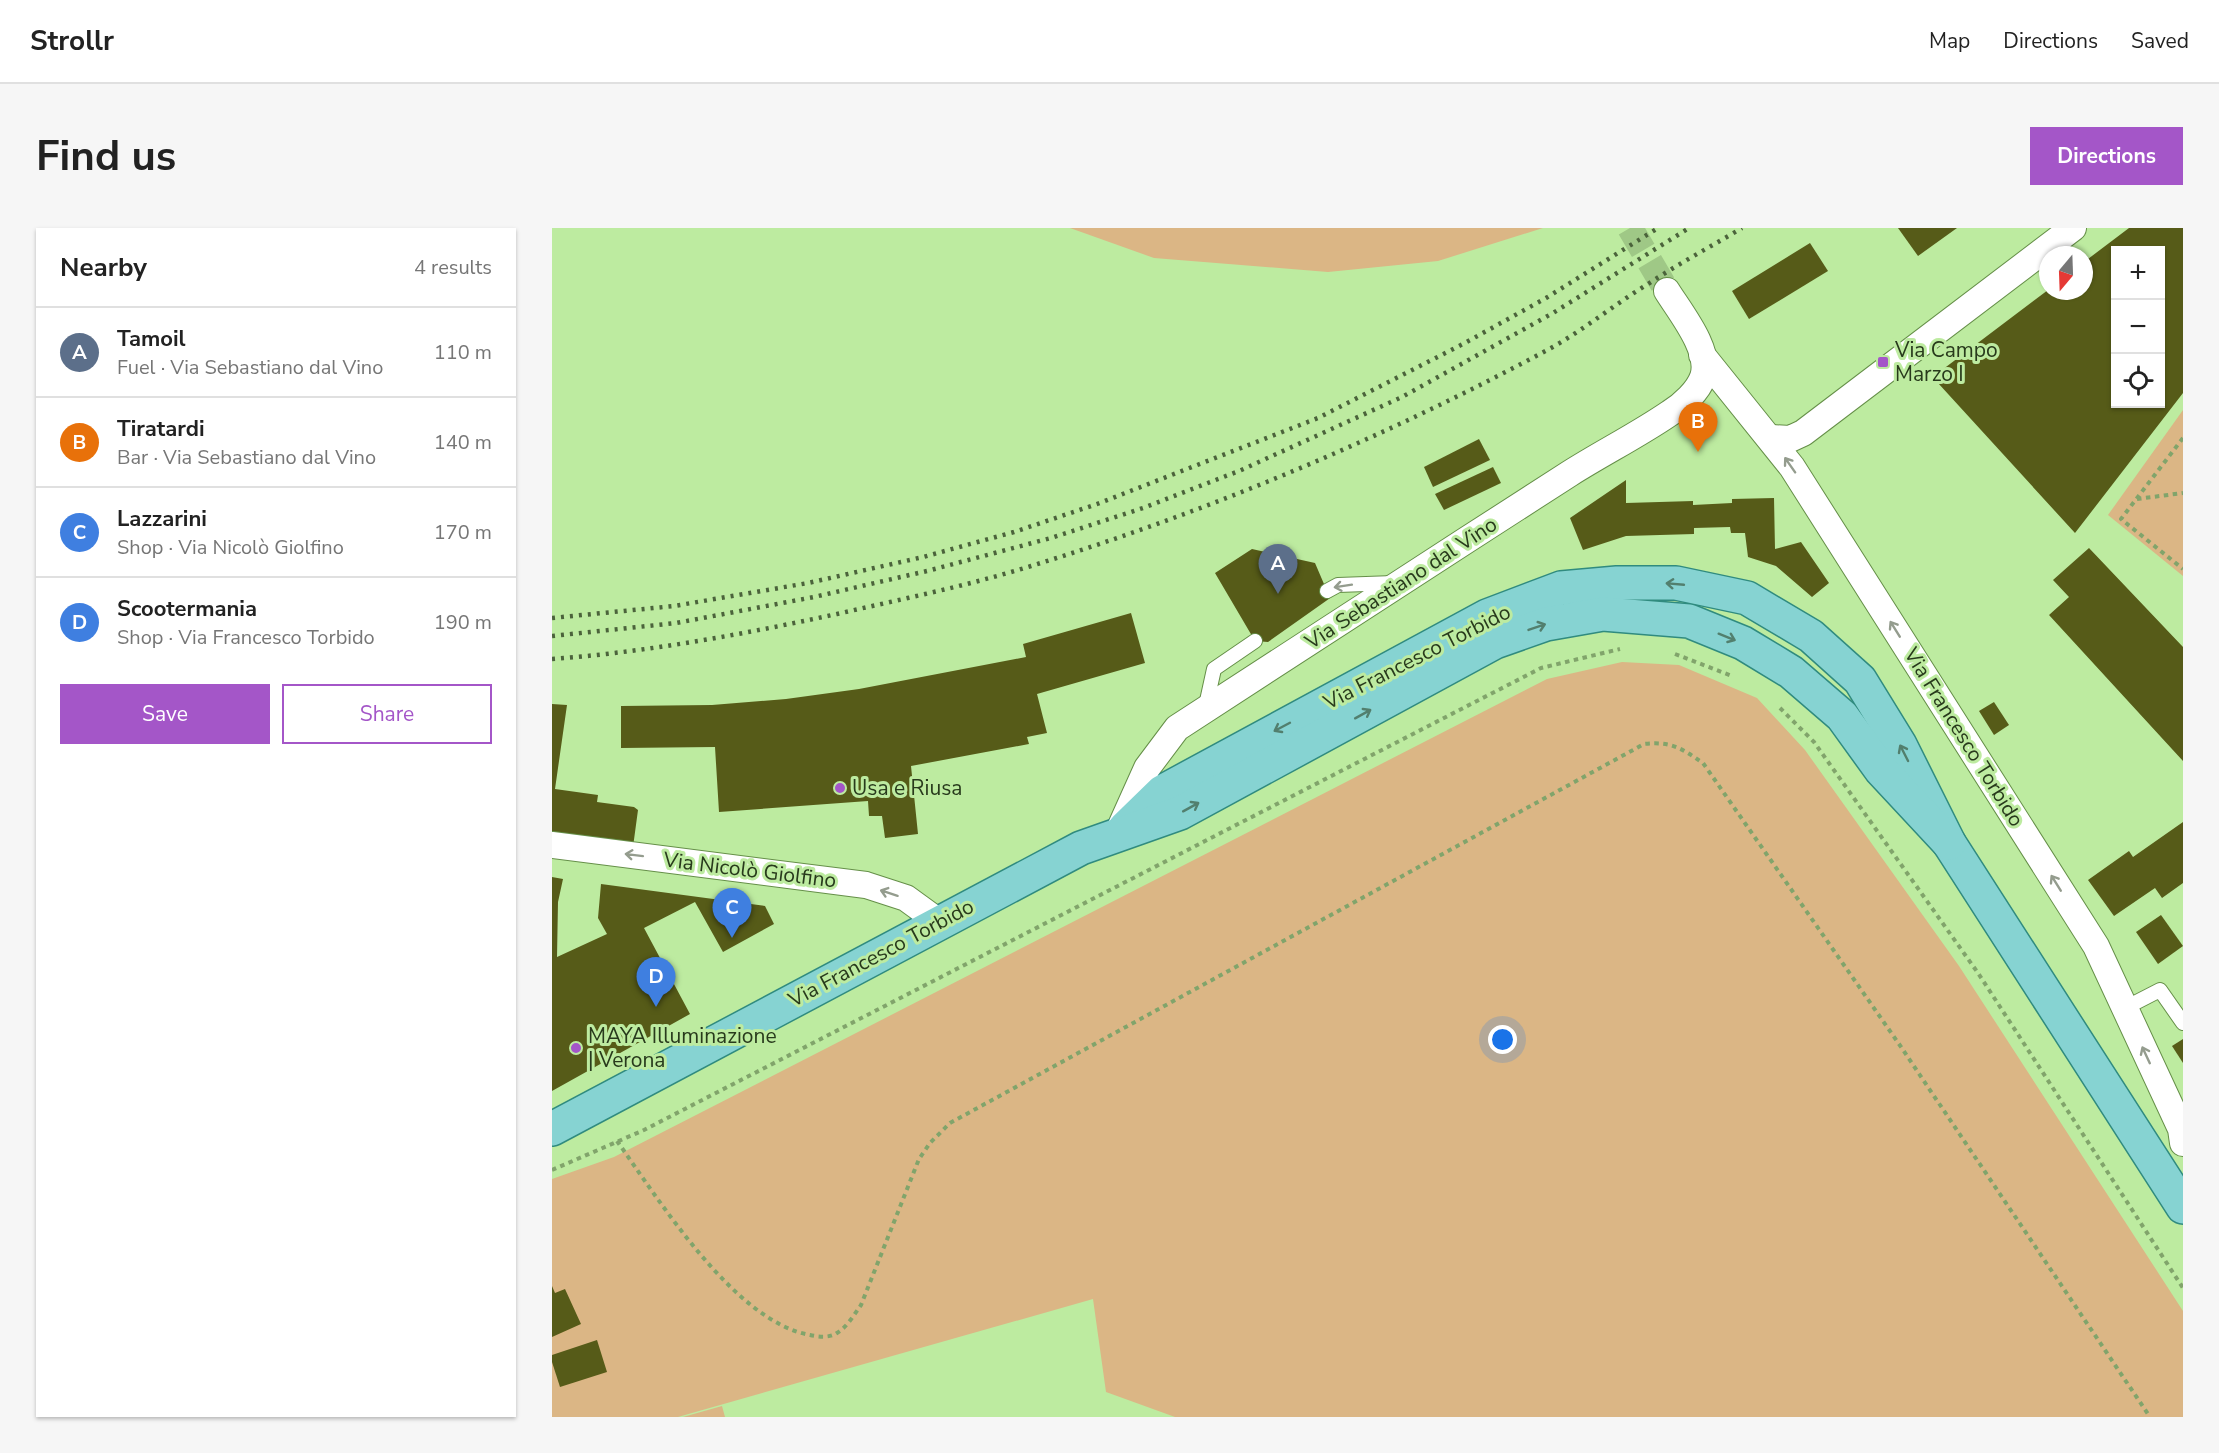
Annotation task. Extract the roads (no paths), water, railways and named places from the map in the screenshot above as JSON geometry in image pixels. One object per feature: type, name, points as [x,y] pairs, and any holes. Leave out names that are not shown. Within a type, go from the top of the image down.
[{"type":"main road","name":"Via Francesco Torbido","points":[[1117,835],[1162,792],[1487,616],[1561,588],[1617,583],[1676,583],[1747,598],[1811,636],[1860,680],[1900,745],[1948,843],[2183,1206]]},
{"type":"main road","name":"Via Francesco Torbido","points":[[552,1129],[1081,848],[1180,813],[1495,642],[1546,624],[1603,614],[1689,621],[1743,643],[1791,672],[1842,716],[1881,770],[1948,843]]},
{"type":"street","points":[[1771,438],[1790,439],[1803,433],[2073,228]]},
{"type":"street","points":[[1667,291],[1693,331],[1702,355]]},
{"type":"street","name":"Via Francesco Torbido","points":[[1702,355],[1792,467],[2096,946],[2125,1008],[2177,1104],[2183,1143]]},
{"type":"street","name":"Via Sebastiano dal Vino","points":[[1117,835],[1147,768],[1177,728],[1571,473],[1671,413],[1696,391],[1705,367],[1702,355]]},
{"type":"street","name":"Via Nicolò Giolfino","points":[[552,845],[866,885],[906,898],[939,922]]},
{"type":"lane","points":[[1326,591],[1338,585],[1403,582]]},
{"type":"lane","points":[[1205,710],[1214,669],[1255,641]]},
{"type":"lane","points":[[2125,1008],[2160,990],[2183,1023]]},
{"type":"tunnel","points":[[1630,228],[1667,291]]},
{"type":"railway","points":[[552,618],[674,606],[808,583],[923,557],[1014,532],[1097,504],[1318,418],[1463,344],[1546,298],[1658,228]]},
{"type":"railway","points":[[552,636],[676,623],[814,597],[927,571],[1051,538],[1143,508],[1239,471],[1402,397],[1553,313],[1689,228]]},
{"type":"railway","points":[[552,659],[624,652],[696,641],[837,614],[1007,573],[1165,521],[1361,442],[1489,381],[1564,341],[1659,277],[1742,228]]},
{"type":"place","name":"Via Campo Marzo I","points":[[1883,362]]},
{"type":"place","name":"Tiratardi","points":[[1698,452]]},
{"type":"place","name":"Tamoil","points":[[1278,594]]},
{"type":"place","name":"Usa e Riusa","points":[[840,788]]},
{"type":"place","name":"Lazzarini","points":[[732,938]]},
{"type":"place","name":"Scootermania","points":[[656,1007]]},
{"type":"place","name":"MAYA Illuminazione | Verona","points":[[576,1048]]}]
